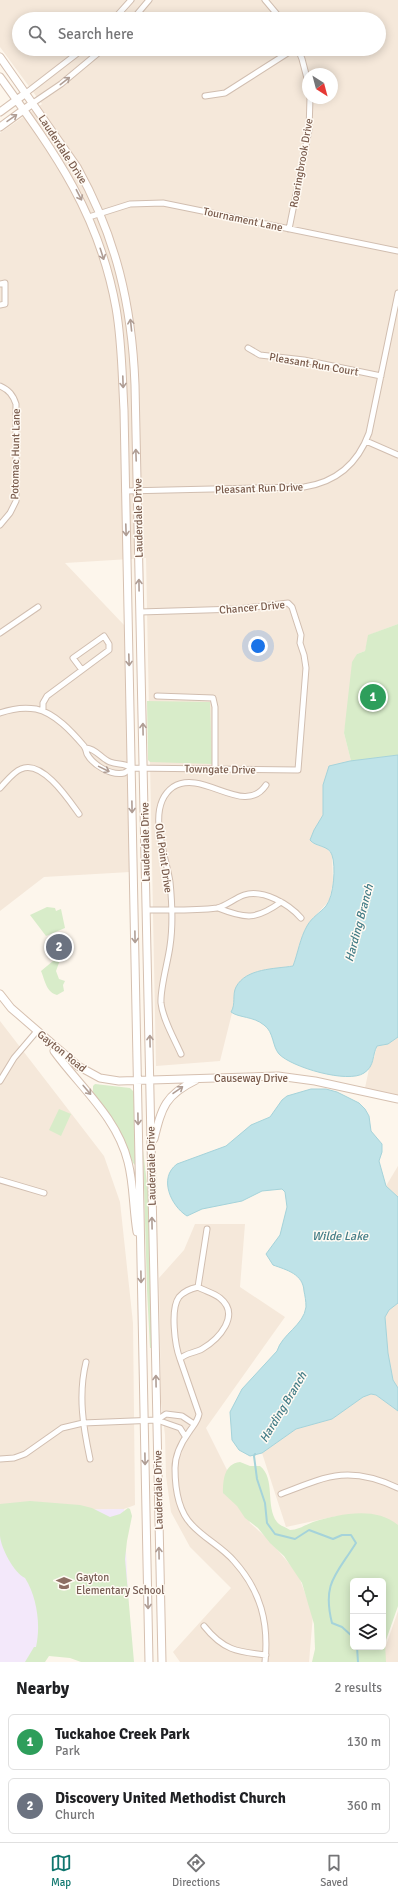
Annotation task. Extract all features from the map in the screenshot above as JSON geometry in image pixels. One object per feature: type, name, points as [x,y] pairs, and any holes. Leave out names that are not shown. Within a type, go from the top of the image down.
[{"type":"main road","name":"Lauderdale Drive","points":[[0,57],[76,167],[100,213],[121,275],[130,318],[134,358],[162,1662]]},
{"type":"main road","name":"Lauderdale Drive","points":[[0,77],[67,174],[89,217],[108,274],[120,333],[124,410],[132,768],[149,1662]]},
{"type":"main road","points":[[0,112],[26,93]]},
{"type":"main road","points":[[0,126],[33,103]]},
{"type":"main road","name":"Gayton Road","points":[[0,994],[11,1008],[37,1032],[70,1061],[92,1075],[112,1080],[150,1080]]},
{"type":"main road","points":[[44,1038],[62,1062],[93,1097],[120,1141],[130,1170],[141,1261]]},
{"type":"main road","name":"Causeway Drive","points":[[150,1080],[251,1076],[294,1078],[352,1088],[398,1099]]},
{"type":"main road","points":[[151,1149],[164,1104],[177,1090],[199,1079]]},
{"type":"street","points":[[120,12],[131,0]]},
{"type":"street","points":[[139,12],[149,0]]},
{"type":"street","points":[[265,0],[275,12]]},
{"type":"street","points":[[26,93],[74,56]]},
{"type":"street","points":[[33,103],[61,84],[95,56]]},
{"type":"street","points":[[205,96],[225,93],[283,56]]},
{"type":"street","points":[[300,56],[304,68]]},
{"type":"street","name":"Roaringbrook Drive","points":[[289,229],[309,130],[310,104]]},
{"type":"street","name":"Tournament Lane","points":[[89,217],[130,204],[163,203],[398,252]]},
{"type":"street","points":[[0,284],[5,284],[5,304],[0,305]]},
{"type":"street","name":"Pleasant Run Drive","points":[[125,491],[312,486],[332,479],[342,472],[357,458],[366,441],[398,293]]},
{"type":"street","name":"Pleasant Run Court","points":[[248,348],[260,355],[304,360],[381,376]]},
{"type":"street","name":"Potomac Hunt Lane","points":[[0,386],[6,388],[12,395],[16,404],[16,501],[10,513],[0,525]]},
{"type":"street","points":[[366,441],[398,455]]},
{"type":"street","name":"Chancer Drive","points":[[140,612],[225,610],[284,603],[290,604],[301,635],[300,644],[304,655],[306,668],[298,770]]},
{"type":"street","points":[[0,633],[38,607]]},
{"type":"street","points":[[43,711],[47,696],[109,650],[110,644],[104,636],[73,658],[82,670]]},
{"type":"street","points":[[157,696],[213,698],[215,707],[215,769]]},
{"type":"street","points":[[0,713],[29,708],[43,711],[56,718],[86,748],[88,756],[102,768],[112,772],[124,773],[132,768],[126,764],[109,761],[93,748],[86,748]]},
{"type":"street","points":[[0,788],[17,771],[22,768],[33,768],[55,783],[66,794],[79,814]]},
{"type":"street","name":"Towngate Drive","points":[[132,768],[298,770]]},
{"type":"street","name":"Old Point Drive","points":[[181,1054],[161,1003],[171,936],[170,882],[158,827],[162,802],[168,792],[176,785],[193,783],[214,787],[238,796],[249,797],[259,793],[266,785]]},
{"type":"street","points":[[146,910],[218,908],[244,895],[254,893],[281,902],[295,910],[301,918]]},
{"type":"street","points":[[218,908],[238,916],[258,916],[268,912],[281,902]]},
{"type":"street","points":[[0,1081],[14,1058],[37,1032]]},
{"type":"street","points":[[0,1180],[44,1193]]},
{"type":"street","points":[[198,1287],[207,1229]]},
{"type":"street","points":[[180,1359],[183,1356],[202,1349],[213,1341],[224,1331],[230,1316],[229,1310],[220,1297],[198,1287],[188,1290],[182,1294],[176,1304],[176,1344],[180,1359],[199,1410],[198,1418],[185,1436],[177,1455],[175,1469],[178,1498],[181,1507],[192,1525],[224,1551],[247,1577],[259,1601],[264,1617],[267,1643],[265,1662]]},
{"type":"street","points":[[86,1362],[82,1378],[81,1394],[83,1423],[90,1459]]},
{"type":"street","points":[[157,1420],[166,1414],[182,1416],[194,1424]]},
{"type":"street","points":[[0,1454],[0,1459],[14,1458],[25,1454],[62,1428],[83,1423],[157,1420],[180,1428],[185,1436]]},
{"type":"street","points":[[281,1494],[321,1478],[345,1474],[372,1478],[398,1488]]},
{"type":"street","points":[[204,1626],[212,1637],[227,1648],[244,1653],[266,1655]]},
{"type":"shaded area","points":[[0,0],[398,0],[398,624],[369,635],[365,651],[357,654],[344,733],[351,761],[323,785],[323,815],[314,830],[312,843],[327,849],[332,855],[333,882],[329,901],[312,919],[306,928],[293,966],[269,969],[236,987],[234,1007],[231,1011],[232,1013],[220,1061],[156,1066],[146,558],[65,563],[124,625],[130,872],[44,877],[0,911],[0,133],[42,104],[0,47]]},
{"type":"shaded area","points":[[0,1021],[104,1156],[120,1202],[133,1323],[135,1505],[124,1509],[0,1511]]},
{"type":"shaded area","points":[[398,1037],[398,1095],[365,1088],[369,1069],[377,1046],[384,1045]]},
{"type":"shaded area","points":[[398,1166],[398,1197],[386,1186]]},
{"type":"shaded area","points":[[195,1224],[245,1224],[240,1287],[285,1317],[206,1428],[233,1482],[250,1523],[269,1540],[298,1574],[313,1615],[309,1662],[180,1662],[173,1652],[231,1588],[190,1547],[171,1512],[166,1476],[165,1435],[161,1402],[159,1278],[184,1250]]},
{"type":"shaded area","points":[[398,1303],[398,1388],[393,1380],[388,1353],[385,1317],[389,1310]]},
{"type":"shaded area","points":[[371,1394],[376,1395],[398,1411],[398,1532],[337,1516],[286,1527],[262,1453],[296,1429],[332,1419],[363,1397]]},
{"type":"shaded area","name":"Gayton Elementary School","points":[[124,1509],[131,1658],[29,1655],[29,1662],[0,1662],[0,1511]]},
{"type":"shaded area","points":[[398,1611],[398,1662],[385,1662],[383,1654],[384,1650],[386,1650],[386,1645]]},
{"type":"green space","points":[[398,624],[398,755],[351,761],[344,733],[352,662],[357,654],[365,651],[368,635]]},
{"type":"green space","points":[[147,701],[210,702],[212,764],[150,762],[148,760]]},
{"type":"green space","points":[[47,907],[55,908],[56,911],[61,909],[65,928],[46,936],[30,915]]},
{"type":"green space","points":[[59,956],[60,960],[56,971],[59,979],[65,981],[63,985],[64,991],[57,995],[48,988],[41,971]]},
{"type":"green space","points":[[95,1084],[130,1088],[134,1092],[135,1165],[122,1135],[93,1092],[93,1086]]},
{"type":"green space","points":[[59,1109],[71,1114],[61,1136],[49,1130]]},
{"type":"green space","points":[[143,1150],[148,1192],[152,1348],[150,1348],[147,1290]]},
{"type":"green space","points":[[240,1462],[250,1466],[260,1466],[265,1471],[268,1478],[273,1516],[278,1523],[290,1530],[334,1516],[357,1513],[379,1515],[398,1525],[398,1606],[386,1640],[386,1578],[350,1578],[350,1650],[385,1650],[386,1662],[312,1662],[315,1649],[314,1624],[302,1583],[284,1556],[270,1543],[258,1528],[245,1518],[237,1506],[223,1493],[224,1478],[231,1466]]},
{"type":"green space","name":"Gayton Elementary School","points":[[30,1501],[80,1505],[92,1508],[110,1517],[120,1514],[128,1508],[130,1509],[132,1516],[125,1559],[134,1662],[81,1662],[70,1658],[49,1656],[45,1662],[25,1662],[34,1647],[36,1647],[38,1630],[37,1611],[25,1578],[13,1566],[3,1547],[0,1536],[0,1504]]},
{"type":"water","points":[[398,755],[398,1037],[388,1044],[377,1046],[372,1064],[368,1070],[356,1076],[333,1075],[307,1069],[285,1059],[279,1054],[270,1031],[260,1022],[231,1012],[234,993],[236,987],[247,976],[262,970],[293,966],[307,926],[329,901],[334,881],[332,855],[328,849],[315,844],[310,840],[323,815],[323,785],[329,766],[350,761]]},
{"type":"water","name":"Wilde Lake","points":[[311,1089],[326,1089],[337,1092],[359,1103],[365,1109],[369,1116],[371,1131],[382,1144],[382,1152],[379,1161],[386,1186],[398,1197],[398,1303],[389,1310],[385,1317],[388,1353],[393,1380],[398,1388],[398,1411],[376,1395],[371,1394],[363,1397],[332,1419],[296,1429],[262,1453],[250,1456],[239,1450],[232,1440],[230,1412],[242,1389],[277,1351],[283,1339],[301,1319],[306,1307],[301,1280],[284,1269],[273,1265],[266,1254],[280,1235],[287,1207],[285,1192],[282,1189],[262,1191],[242,1201],[202,1209],[187,1216],[176,1206],[172,1199],[169,1192],[168,1177],[171,1170],[177,1164],[226,1146],[251,1125],[270,1117],[282,1100],[287,1096]]},
{"type":"waterway","name":"Harding Branch","points":[[255,1454],[257,1479],[265,1503],[267,1523],[275,1534],[295,1539],[309,1530],[333,1539],[342,1535],[351,1535],[356,1543],[333,1580],[329,1598],[329,1609],[332,1623],[342,1627],[350,1634]]},
{"type":"waterway","name":"Harding Branch","points":[[357,1650],[358,1662]]},
{"type":"place","name":"Tuckahoe Creek Park","points":[[373,697]]},
{"type":"place","name":"Discovery United Methodist Church","points":[[59,947]]},
{"type":"place","name":"Gayton Elementary School","points":[[64,1583]]}]
